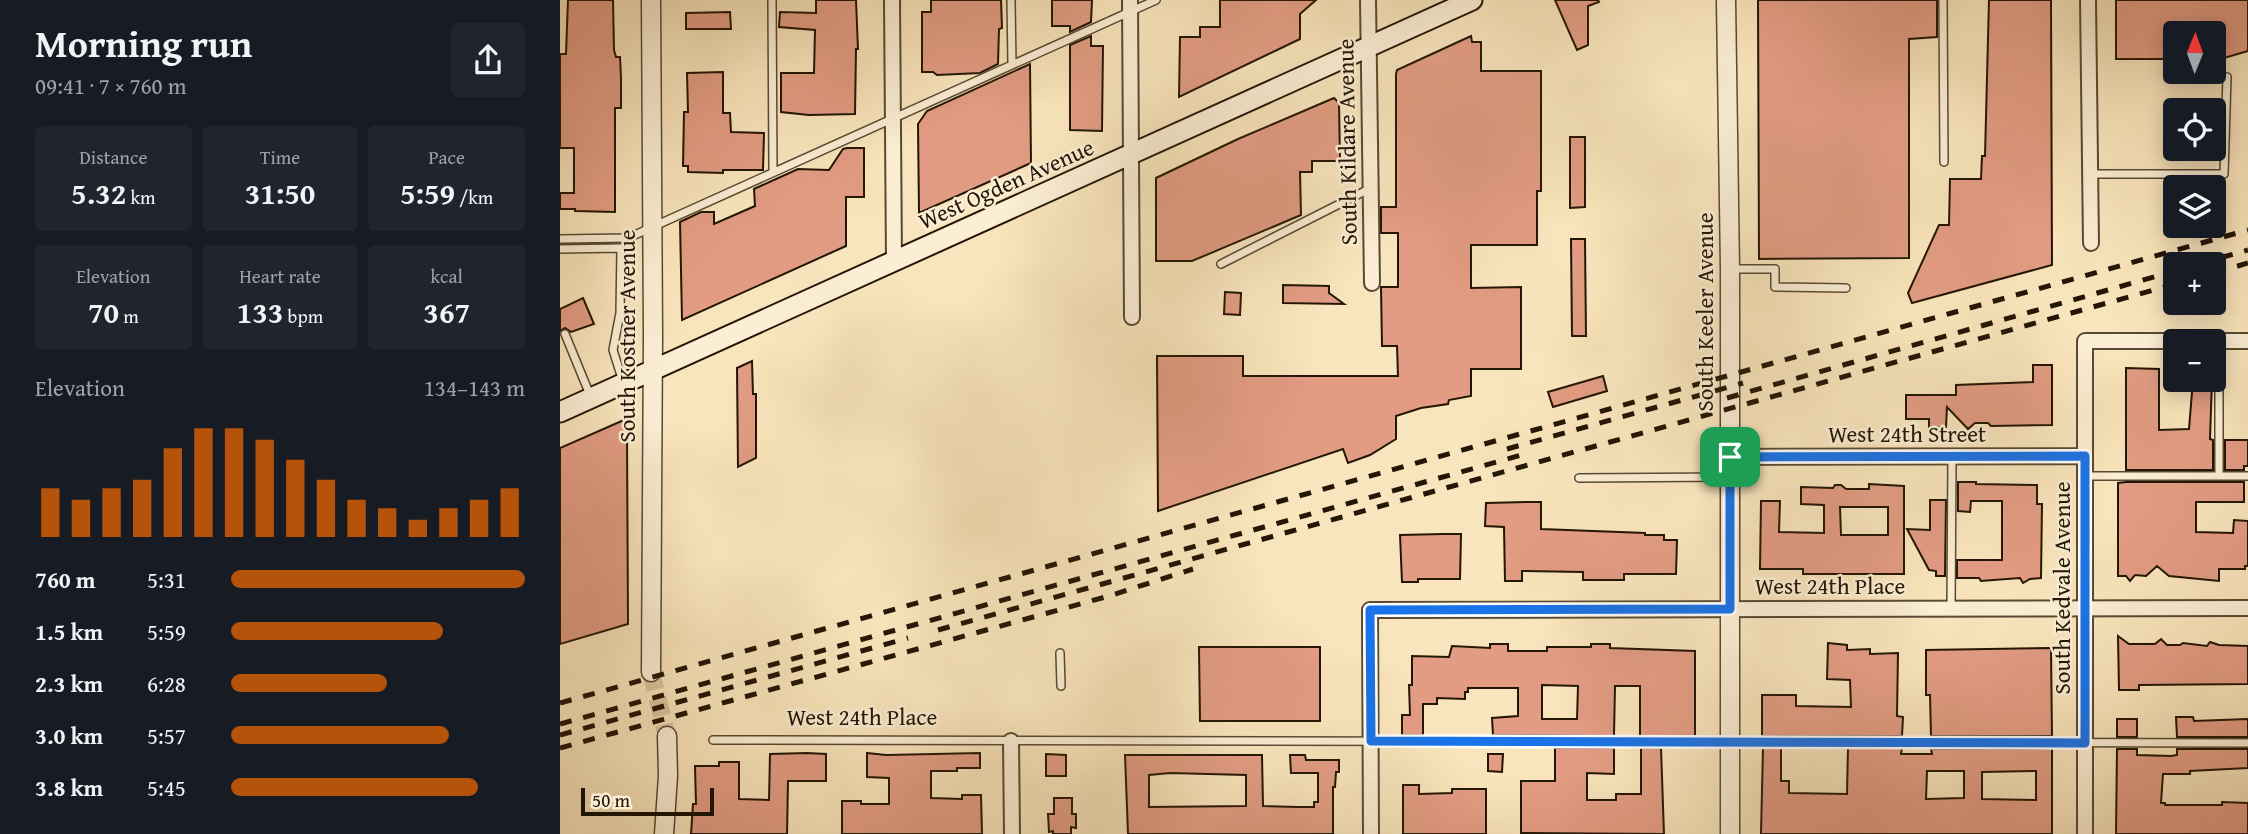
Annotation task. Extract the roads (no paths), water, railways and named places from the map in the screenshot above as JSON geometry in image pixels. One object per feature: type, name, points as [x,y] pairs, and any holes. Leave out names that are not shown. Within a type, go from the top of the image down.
[{"type":"main road","name":"West Ogden Avenue","points":[[560,412],[1472,0]]},
{"type":"street","name":"South Kostner Avenue","points":[[651,0],[651,672]]},
{"type":"street","points":[[892,0],[894,261]]},
{"type":"street","name":"South Kildare Avenue","points":[[1368,0],[1372,283]]},
{"type":"street","name":"South Keeler Avenue","points":[[1726,0],[1730,269],[1730,834]]},
{"type":"street","points":[[2088,0],[2091,243]]},
{"type":"street","points":[[1130,5],[1132,317]]},
{"type":"street","name":"South Kedvale Avenue","points":[[2085,834],[2085,341],[2163,341]]},
{"type":"street","points":[[2226,341],[2248,341]]},
{"type":"street","name":"West 24th Street","points":[[1730,457],[2085,456]]},
{"type":"street","name":"West 24th Place","points":[[1371,741],[1370,610],[2248,608]]},
{"type":"street","points":[[664,834],[668,776],[667,736]]},
{"type":"street","points":[[1012,741],[1012,834]]},
{"type":"street","points":[[1371,741],[1371,834]]},
{"type":"lane","points":[[772,0],[773,172]]},
{"type":"lane","points":[[1011,0],[1012,65]]},
{"type":"lane","points":[[560,239],[625,239],[1012,65],[1130,5],[1156,0]]},
{"type":"lane","points":[[1942,0],[1944,162]]},
{"type":"lane","points":[[2090,174],[2224,174],[2227,77]]},
{"type":"lane","points":[[1221,264],[1369,189]]},
{"type":"lane","points":[[560,249],[621,248],[620,313],[613,351],[624,383]]},
{"type":"lane","points":[[1730,269],[1775,269],[1775,287],[1846,288]]},
{"type":"lane","points":[[565,334],[591,398]]},
{"type":"lane","points":[[2218,476],[2219,392]]},
{"type":"lane","points":[[1951,609],[1952,457]]},
{"type":"lane","points":[[2085,476],[2248,476]]},
{"type":"lane","points":[[1579,478],[1730,477]]},
{"type":"lane","points":[[1060,653],[1061,686]]},
{"type":"lane","name":"West 24th Place","points":[[713,740],[2248,743]]},
{"type":"tunnel","points":[[651,672],[667,736]]},
{"type":"railway","points":[[560,703],[2248,230]]},
{"type":"railway","points":[[2226,256],[2248,250]]},
{"type":"railway","points":[[2226,269],[2248,263]]},
{"type":"railway","points":[[1727,398],[2163,274]]},
{"type":"railway","points":[[938,630],[2163,287]]},
{"type":"railway","points":[[1507,449],[1743,383]]},
{"type":"railway","points":[[560,724],[1525,454]]},
{"type":"railway","points":[[560,748],[1109,596],[1193,569]]},
{"type":"railway","points":[[560,735],[908,638]]}]
